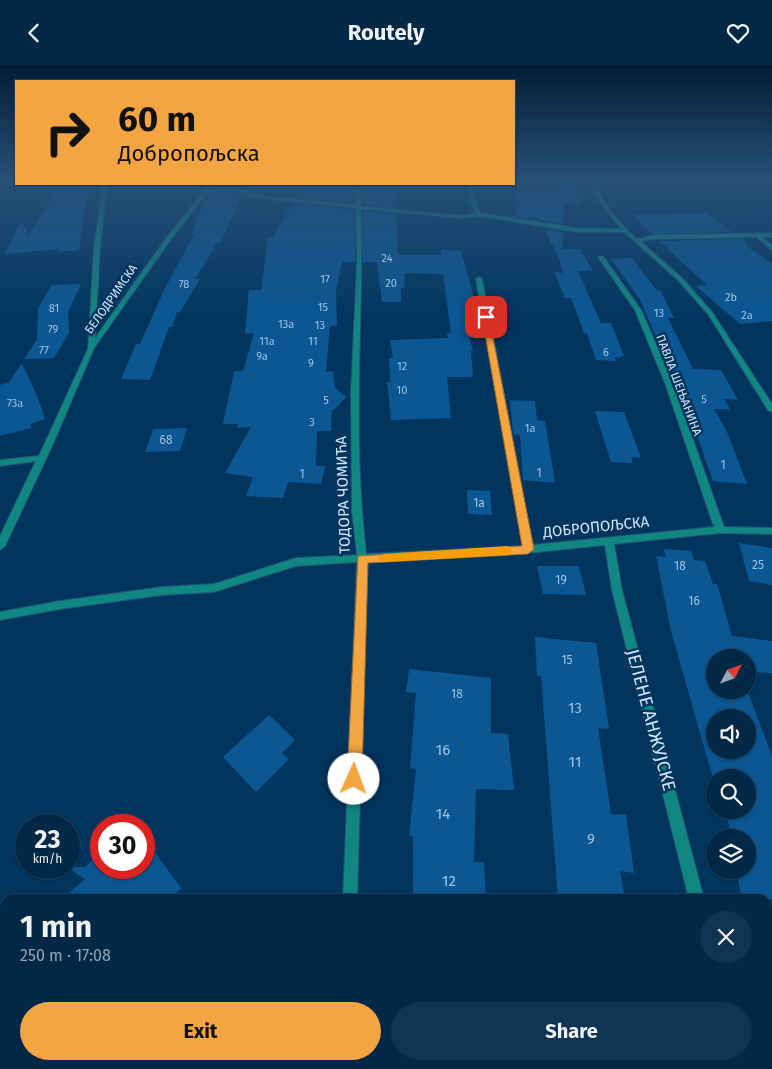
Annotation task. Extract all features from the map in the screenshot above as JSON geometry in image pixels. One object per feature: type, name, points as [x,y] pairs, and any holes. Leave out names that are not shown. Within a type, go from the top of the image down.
[{"type":"street","name":"БЕЛОДРИМСКА","points":[[91,349],[96,248],[99,226]]},
{"type":"street","name":"БЕЛОДРИМСКА","points":[[0,546],[42,459],[91,349],[179,226]]},
{"type":"street","name":"ТОДОРА ЧОМИЋА","points":[[0,616],[60,605],[162,591],[214,588],[296,562],[362,559],[357,511],[355,392],[360,264],[358,226]]},
{"type":"street","points":[[556,226],[577,229],[625,231]]},
{"type":"street","points":[[621,226],[680,279],[710,313],[772,410]]},
{"type":"street","points":[[637,240],[655,237],[772,235]]},
{"type":"street","points":[[758,236],[772,248]]},
{"type":"street","name":"ПАВЛА ШЕЊАНИНА","points":[[601,257],[638,310],[669,383],[720,530]]},
{"type":"street","points":[[479,279],[528,549]]},
{"type":"street","points":[[0,463],[42,459]]},
{"type":"street","name":"ДОБРОПОЉСКА","points":[[362,559],[528,549],[720,530],[772,531]]},
{"type":"street","name":"ЈЕЛЕНЕ АНЖУЈСКЕ","points":[[609,540],[617,590],[696,894]]},
{"type":"street","points":[[350,894],[362,559]]},
{"type":"building","points":[[19,226],[24,226],[29,235],[35,226],[82,226],[79,250],[58,252],[59,249],[5,254]]},
{"type":"building","points":[[194,226],[228,226],[221,243],[217,243],[195,279],[200,279],[180,312],[177,312],[172,327],[169,327],[150,380],[121,379],[136,344],[140,344],[164,290],[194,235],[191,235]]},
{"type":"building","points":[[280,226],[354,226],[355,262],[342,262],[336,291],[337,326],[330,326],[326,372],[333,371],[335,388],[346,397],[332,410],[331,431],[317,431],[316,466],[325,466],[321,484],[288,482],[283,498],[246,496],[253,477],[225,473],[251,427],[237,428],[238,424],[223,424],[234,371],[243,371],[254,333],[245,334],[249,290],[261,290],[268,237],[273,237]]},
{"type":"building","points":[[363,226],[397,226],[398,253],[401,255],[441,255],[441,250],[461,251],[474,298],[470,298],[474,317],[466,317],[473,351],[471,351],[473,377],[447,377],[451,418],[391,420],[387,382],[390,382],[389,358],[393,358],[390,340],[448,338],[447,333],[451,333],[443,274],[405,273],[404,288],[401,288],[401,302],[382,302],[377,262],[363,262]]},
{"type":"building","points":[[643,226],[723,226],[731,232],[652,234]]},
{"type":"building","points":[[544,229],[563,232],[562,249],[580,249],[593,271],[578,271],[601,323],[611,323],[624,356],[621,356],[621,358],[615,357],[616,361],[596,360],[587,333],[584,333],[571,298],[565,298],[554,272],[563,273],[559,258]]},
{"type":"building","points":[[741,239],[749,245],[745,245],[772,264],[772,321],[740,324],[696,286],[707,285],[659,241]]},
{"type":"building","points":[[632,258],[657,291],[660,290],[674,318],[668,318],[693,369],[721,370],[738,400],[724,399],[730,409],[714,409],[727,432],[747,484],[713,481],[690,416],[693,416],[665,359],[639,298],[611,259]]},
{"type":"building","points":[[81,284],[68,312],[69,333],[54,358],[24,359],[37,340],[38,308],[52,285]]},
{"type":"building","points":[[22,363],[38,398],[45,419],[30,424],[31,428],[0,436],[0,385],[9,382]]},
{"type":"building","points":[[510,400],[535,401],[537,420],[545,421],[555,483],[523,480],[520,435],[513,434]]},
{"type":"building","points":[[595,411],[624,412],[641,458],[631,457],[633,463],[611,462]]},
{"type":"building","points":[[187,428],[180,451],[145,452],[153,429]]},
{"type":"building","points":[[467,490],[490,491],[492,515],[468,514]]},
{"type":"building","points":[[739,543],[772,548],[772,585],[749,581]]},
{"type":"building","points":[[664,549],[691,551],[694,560],[705,561],[713,584],[717,584],[732,636],[772,641],[772,673],[756,672],[756,649],[706,649],[706,699],[750,699],[754,709],[706,709],[706,754],[671,631],[656,556],[666,557]]},
{"type":"building","points":[[537,566],[579,566],[586,595],[543,594]]},
{"type":"building","points":[[535,637],[596,643],[609,729],[598,728],[611,814],[626,815],[634,873],[620,871],[624,894],[558,894],[541,676],[537,676]]},
{"type":"building","points":[[409,669],[491,678],[491,733],[508,734],[514,790],[476,789],[474,862],[484,862],[486,894],[413,894],[413,836],[409,836],[416,769],[410,768],[416,693],[406,692]]},
{"type":"building","points":[[756,714],[772,756],[772,894],[741,894],[738,879],[756,879],[756,829],[730,829],[728,819],[756,819],[756,769],[710,769],[707,759],[756,759]]},
{"type":"building","points":[[269,715],[295,740],[282,753],[289,759],[256,792],[223,757]]},
{"type":"building","points":[[155,852],[181,888],[175,894],[68,894],[85,879],[80,876],[80,867],[85,867],[90,863],[90,879],[155,879]]},
{"type":"slow traffic","points":[[384,558],[508,551]]},
{"type":"route","points":[[354,779],[362,559],[528,549],[486,317]]}]
